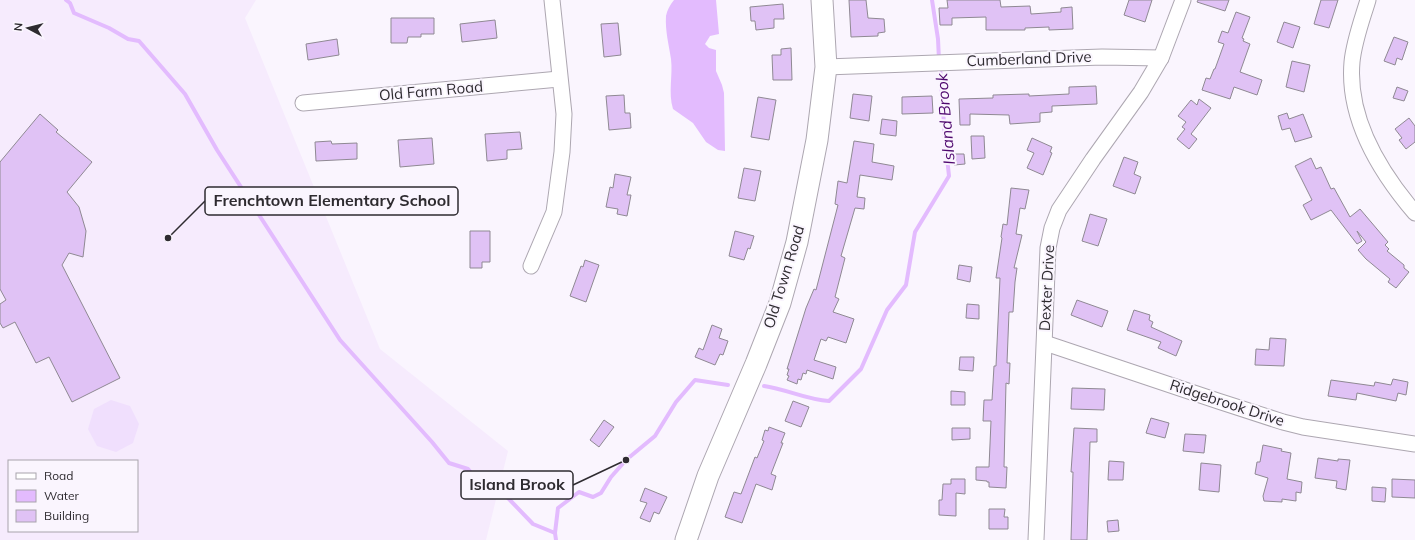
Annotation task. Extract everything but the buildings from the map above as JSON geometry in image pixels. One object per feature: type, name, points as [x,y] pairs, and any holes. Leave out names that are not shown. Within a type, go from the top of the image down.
[{"type":"main road","name":"Old Town Road","points":[[686,540],[708,476],[756,364],[780,302],[798,235],[817,140],[826,67],[822,0]]},
{"type":"street","points":[[532,266],[554,212],[562,152],[564,114],[559,79],[552,0]]},
{"type":"street","name":"Dexter Drive","points":[[1036,540],[1048,248],[1052,228],[1059,210],[1092,159],[1141,92],[1161,58],[1183,0]]},
{"type":"street","points":[[1368,0],[1354,48],[1351,79],[1353,98],[1358,117],[1369,144],[1400,196],[1415,213]]},
{"type":"street","name":"Cumberland Drive","points":[[826,67],[1102,57],[1161,58]]},
{"type":"street","name":"Old Farm Road","points":[[303,103],[559,79]]},
{"type":"street","name":"Ridgebrook Drive","points":[[1045,343],[1218,402],[1283,422],[1303,427],[1415,444]]},
{"type":"shaded area","points":[[0,0],[256,0],[245,18],[380,349],[508,451],[486,540],[0,540]]},
{"type":"shaded area","points":[[111,400],[130,406],[139,424],[133,443],[116,452],[97,446],[88,429],[94,409]]},
{"type":"water","points":[[674,0],[716,0],[719,34],[710,36],[705,44],[709,48],[716,50],[716,71],[724,93],[725,151],[718,150],[706,142],[693,123],[673,109],[671,96],[671,59],[666,16]]},
{"type":"waterway","points":[[66,0],[70,3],[74,13],[109,28],[128,39],[139,41],[185,94],[217,150],[340,340],[432,442],[449,463],[468,469],[483,487],[507,497],[533,524],[555,533]]},
{"type":"waterway","name":"Island Brook","points":[[932,0],[938,39],[939,60]]},
{"type":"waterway","name":"Island Brook","points":[[764,386],[780,389],[813,399],[829,401],[861,369],[887,310],[906,285],[915,232],[949,176],[940,66]]},
{"type":"waterway","name":"Island Brook","points":[[556,540],[555,533],[558,508],[579,492],[593,497],[601,493],[611,477],[626,460],[655,436],[676,402],[695,380],[728,385]]},
{"type":"place","name":"Frenchtown Elementary School","points":[[168,238]]},
{"type":"place","name":"Island Brook","points":[[626,460]]}]
